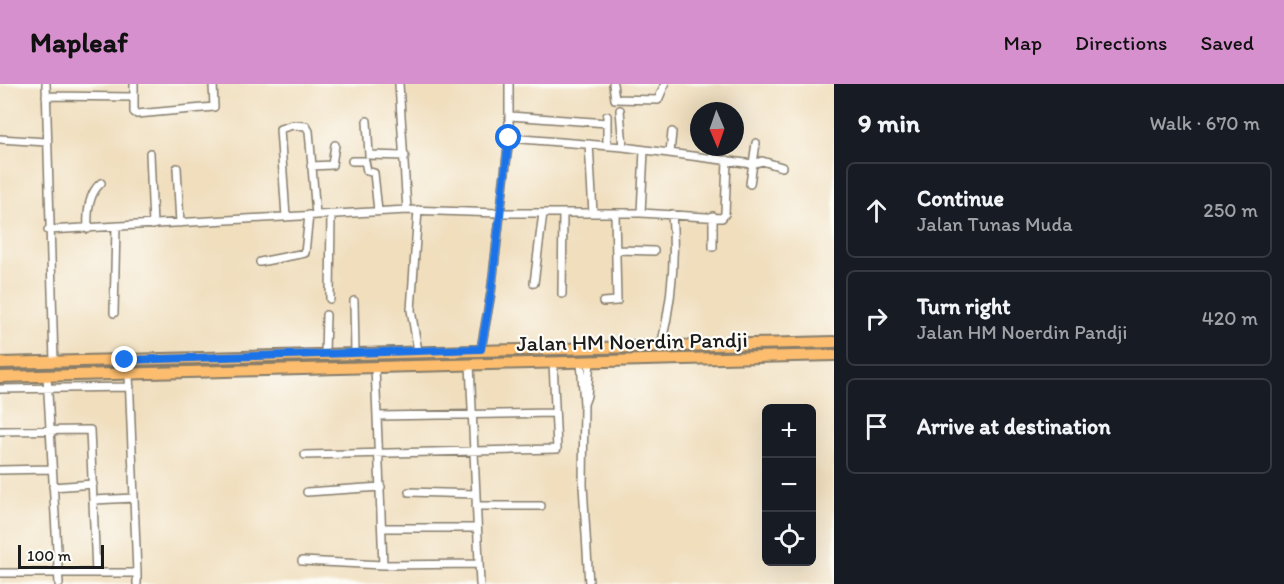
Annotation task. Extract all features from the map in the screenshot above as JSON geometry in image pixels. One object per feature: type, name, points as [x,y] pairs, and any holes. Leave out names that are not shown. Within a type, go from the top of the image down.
[{"type":"main road","name":"Jalan HM Noerdin Pandji","points":[[0,363],[481,349],[834,342]]},
{"type":"main road","name":"Jalan HM Noerdin Pandji","points":[[0,377],[834,356]]},
{"type":"main road","points":[[130,360],[130,374]]},
{"type":"street","points":[[46,84],[48,230],[54,362]]},
{"type":"street","points":[[134,84],[134,112],[137,114],[212,109],[213,84]]},
{"type":"street","points":[[399,84],[407,210]]},
{"type":"street","points":[[481,349],[491,293],[509,138],[509,84]]},
{"type":"street","points":[[613,84],[615,99],[658,100],[665,84]]},
{"type":"street","points":[[46,96],[134,97]]},
{"type":"street","points":[[620,110],[623,147]]},
{"type":"street","points":[[510,116],[607,120],[607,145]]},
{"type":"street","points":[[367,121],[369,155],[405,156]]},
{"type":"street","points":[[260,262],[305,253],[312,215],[311,166],[306,126],[282,127],[286,217]]},
{"type":"street","points":[[670,153],[672,132]]},
{"type":"street","points":[[509,138],[607,145],[753,164],[762,161],[782,167]]},
{"type":"street","points":[[0,139],[46,142]]},
{"type":"street","points":[[750,184],[756,143]]},
{"type":"street","points":[[589,144],[593,213]]},
{"type":"street","points":[[311,166],[332,165],[335,145]]},
{"type":"street","points":[[641,213],[644,150]]},
{"type":"street","points":[[150,153],[153,225]]},
{"type":"street","points":[[48,230],[407,210],[725,216],[727,160]]},
{"type":"street","points":[[352,161],[365,161],[367,171],[374,173],[378,211]]},
{"type":"street","points":[[177,168],[180,223]]},
{"type":"street","points":[[88,229],[90,201],[101,183]]},
{"type":"street","points":[[418,210],[411,310],[418,351]]},
{"type":"street","points":[[534,283],[543,213]]},
{"type":"street","points":[[562,294],[563,213]]},
{"type":"street","points":[[330,299],[331,214]]},
{"type":"street","points":[[603,302],[617,301],[618,250],[615,214]]},
{"type":"street","points":[[661,346],[672,292],[675,255],[672,214]]},
{"type":"street","points":[[713,216],[713,247]]},
{"type":"street","points":[[114,313],[116,227]]},
{"type":"street","points":[[618,250],[654,251]]},
{"type":"street","points":[[354,301],[355,353]]},
{"type":"street","points":[[325,354],[326,315]]},
{"type":"street","points":[[585,361],[587,396],[584,404],[583,485],[589,584]]},
{"type":"street","points":[[305,455],[557,449],[553,362]]},
{"type":"street","points":[[470,364],[480,584]]},
{"type":"street","points":[[375,367],[383,565]]},
{"type":"street","points":[[130,374],[137,584]]},
{"type":"street","points":[[47,376],[59,584]]},
{"type":"street","points":[[0,389],[130,387]]},
{"type":"street","points":[[378,416],[554,413]]},
{"type":"street","points":[[0,431],[90,430],[96,573]]},
{"type":"street","points":[[0,470],[52,469]]},
{"type":"street","points":[[53,487],[93,484]]},
{"type":"street","points":[[307,492],[381,487]]},
{"type":"street","points":[[409,492],[476,494]]},
{"type":"street","points":[[94,500],[134,498]]},
{"type":"street","points":[[476,507],[541,506]]},
{"type":"street","points":[[383,528],[476,528]]},
{"type":"street","points":[[302,561],[383,565],[478,564]]},
{"type":"street","points":[[0,573],[136,573]]},
{"type":"route","points":[[125,360],[481,349],[491,293],[509,138]]}]
